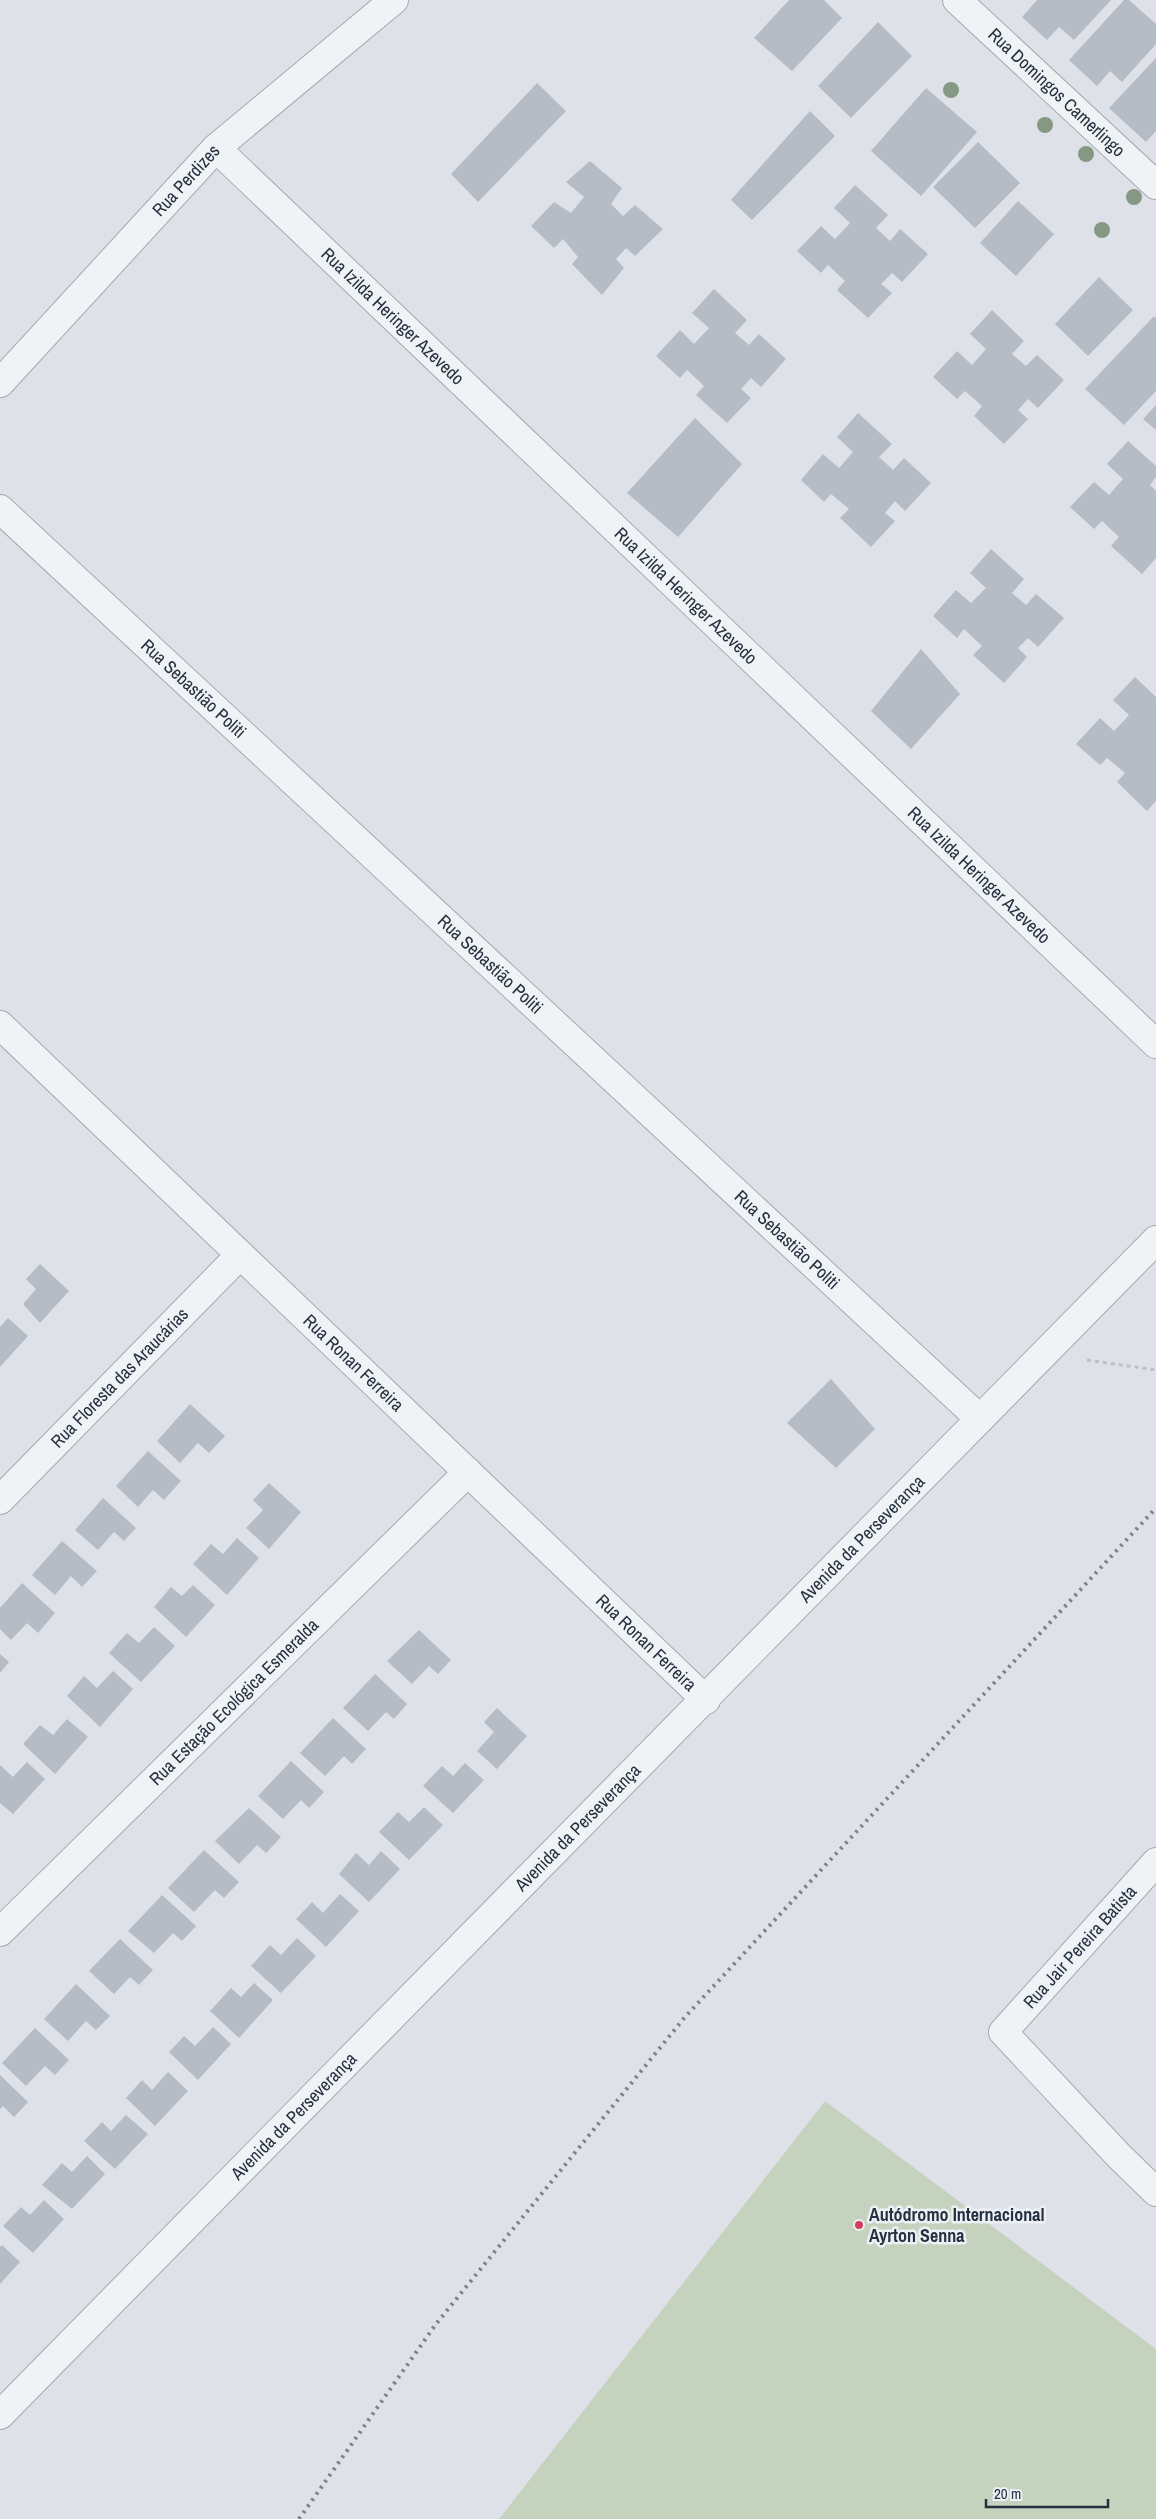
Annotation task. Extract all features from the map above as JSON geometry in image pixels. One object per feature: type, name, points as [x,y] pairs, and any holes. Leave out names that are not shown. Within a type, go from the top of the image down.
[{"type":"street","name":"Rua Domingos Camerlingo","points":[[957,0],[1156,185]]},
{"type":"street","name":"Rua Perdizes","points":[[0,383],[216,148],[389,1]]},
{"type":"street","name":"Rua Izilda Heringer Azevedo","points":[[216,148],[1156,1044]]},
{"type":"street","name":"Rua Sebastião Politi","points":[[0,509],[980,1419]]},
{"type":"street","name":"Rua Ronan Ferreira","points":[[1,1027],[706,1700]]},
{"type":"street","name":"Avenida da Perseverança","points":[[0,2415],[706,1700],[1156,1240]]},
{"type":"street","name":"Rua Floresta das Araucárias","points":[[0,1500],[240,1255]]},
{"type":"street","name":"Rua Estação Ecológica Esmeralda","points":[[0,1932],[468,1472]]},
{"type":"street","name":"Rua Jair Pereira Batista","points":[[1156,1862],[1003,2032],[1119,2156],[1156,2192]]},
{"type":"path","points":[[1051,1348],[1075,1358],[1156,1370]]},
{"type":"green space","name":"Autódromo Internacional Ayrton Senna","points":[[825,2101],[1156,2349],[1156,2519],[499,2519]]},
{"type":"building","points":[[789,0],[824,0],[842,18],[792,71],[754,38]]},
{"type":"building","points":[[1037,0],[1111,0],[1074,40],[1059,27],[1047,40],[1022,17]]},
{"type":"building","points":[[1124,0],[1129,0],[1156,24],[1156,44],[1122,82],[1110,71],[1097,86],[1069,60]]},
{"type":"building","points":[[878,22],[912,56],[851,118],[818,86]]},
{"type":"building","points":[[1156,58],[1156,131],[1146,142],[1109,108]]},
{"type":"building","points":[[537,83],[566,111],[478,202],[451,174]]},
{"type":"building","points":[[926,88],[977,132],[921,196],[871,151]]},
{"type":"building","points":[[810,111],[835,136],[752,220],[731,200]]},
{"type":"building","points":[[978,142],[1020,183],[975,228],[933,187]]},
{"type":"building","points":[[590,161],[622,188],[611,204],[623,216],[635,205],[663,229],[635,256],[626,248],[616,259],[624,268],[602,295],[572,264],[578,257],[563,239],[554,248],[531,226],[554,202],[571,213],[584,197],[566,182]]},
{"type":"building","points":[[855,185],[888,215],[876,228],[890,241],[900,229],[928,254],[902,282],[892,273],[881,284],[892,293],[868,318],[837,290],[845,281],[828,265],[821,273],[797,251],[821,226],[835,239],[850,223],[834,208]]},
{"type":"building","points":[[1018,201],[1054,234],[1016,276],[980,243]]},
{"type":"building","points":[[1099,277],[1133,310],[1088,356],[1055,324]]},
{"type":"building","points":[[714,289],[747,320],[735,333],[749,345],[759,334],[786,359],[761,387],[751,378],[741,389],[751,398],[727,423],[696,395],[704,386],[687,370],[680,378],[656,356],[680,330],[694,344],[709,328],[692,313]]},
{"type":"building","points":[[992,310],[1024,341],[1012,354],[1026,366],[1037,355],[1064,380],[1038,408],[1028,399],[1018,410],[1028,419],[1004,444],[974,416],[982,406],[965,391],[957,399],[933,377],[957,351],[972,365],[986,349],[970,334]]},
{"type":"building","points":[[1154,316],[1156,318],[1156,391],[1124,425],[1085,389]]},
{"type":"building","points":[[1156,405],[1156,430],[1143,419]]},
{"type":"building","points":[[858,413],[892,444],[879,457],[893,470],[904,458],[931,483],[905,511],[895,501],[885,513],[895,521],[871,547],[840,518],[849,509],[831,494],[824,502],[801,480],[823,454],[839,468],[853,452],[837,437]]},
{"type":"building","points":[[695,418],[742,464],[678,537],[627,493]]},
{"type":"building","points":[[1128,441],[1156,466],[1156,477],[1150,485],[1156,491],[1156,558],[1142,574],[1111,546],[1119,537],[1102,521],[1094,529],[1070,507],[1094,482],[1109,495],[1123,479],[1107,464]]},
{"type":"building","points":[[991,549],[1024,579],[1012,593],[1026,605],[1036,594],[1064,618],[1038,647],[1028,638],[1018,648],[1027,657],[1004,683],[973,655],[982,646],[964,629],[957,638],[933,616],[956,590],[971,603],[986,588],[970,573]]},
{"type":"building","points":[[921,649],[960,694],[911,749],[871,711]]},
{"type":"building","points":[[1135,677],[1156,697],[1156,801],[1147,811],[1117,782],[1125,773],[1107,758],[1100,765],[1076,744],[1100,718],[1114,731],[1129,715],[1113,700]]},
{"type":"building","points":[[40,1264],[69,1291],[40,1323],[23,1304],[36,1289],[26,1279]]},
{"type":"building","points":[[8,1318],[28,1336],[0,1367],[0,1327]]},
{"type":"building","points":[[831,1379],[875,1429],[836,1468],[787,1423]]},
{"type":"building","points":[[190,1404],[225,1436],[209,1453],[198,1443],[180,1463],[157,1441]]},
{"type":"building","points":[[148,1451],[181,1481],[164,1500],[153,1490],[138,1507],[116,1486]]},
{"type":"building","points":[[269,1483],[301,1512],[269,1549],[246,1528],[263,1510],[253,1500]]},
{"type":"building","points":[[103,1498],[136,1528],[124,1541],[114,1532],[98,1550],[75,1530]]},
{"type":"building","points":[[237,1538],[259,1558],[227,1595],[193,1564],[211,1544],[223,1554]]},
{"type":"building","points":[[62,1541],[97,1571],[82,1587],[71,1576],[55,1595],[32,1575]]},
{"type":"building","points":[[22,1583],[55,1613],[38,1633],[27,1623],[11,1640],[0,1629],[0,1608]]},
{"type":"building","points":[[193,1585],[215,1605],[186,1637],[154,1607],[171,1587],[182,1596]]},
{"type":"building","points":[[154,1627],[175,1646],[141,1682],[109,1653],[127,1633],[139,1643]]},
{"type":"building","points":[[419,1630],[451,1660],[438,1674],[429,1666],[412,1684],[387,1661]]},
{"type":"building","points":[[0,1654],[9,1662],[0,1673]]},
{"type":"building","points":[[113,1671],[133,1689],[100,1727],[67,1696],[84,1676],[97,1688]]},
{"type":"building","points":[[375,1674],[407,1704],[394,1719],[386,1712],[368,1731],[343,1708]]},
{"type":"building","points":[[497,1708],[527,1736],[497,1769],[477,1751],[494,1732],[484,1722]]},
{"type":"building","points":[[333,1718],[366,1749],[352,1764],[344,1756],[325,1776],[300,1753]]},
{"type":"building","points":[[67,1719],[88,1737],[55,1774],[23,1744],[40,1725],[53,1735]]},
{"type":"building","points":[[291,1761],[324,1792],[309,1808],[301,1800],[283,1819],[258,1796]]},
{"type":"building","points":[[27,1762],[45,1779],[13,1814],[0,1803],[0,1765],[13,1777]]},
{"type":"building","points":[[465,1763],[484,1780],[453,1813],[423,1786],[442,1766],[453,1776]]},
{"type":"building","points":[[424,1807],[443,1825],[409,1860],[379,1832],[398,1812],[409,1822]]},
{"type":"building","points":[[249,1808],[281,1837],[266,1853],[257,1845],[239,1864],[215,1841]]},
{"type":"building","points":[[204,1850],[239,1882],[224,1898],[215,1890],[194,1912],[168,1888]]},
{"type":"building","points":[[381,1851],[400,1869],[369,1902],[339,1874],[356,1853],[369,1865]]},
{"type":"building","points":[[340,1894],[359,1911],[326,1947],[296,1919],[312,1902],[323,1913]]},
{"type":"building","points":[[162,1895],[196,1926],[182,1941],[173,1933],[154,1953],[128,1931]]},
{"type":"building","points":[[297,1938],[316,1956],[281,1993],[251,1966],[270,1945],[281,1955]]},
{"type":"building","points":[[120,1939],[153,1970],[139,1985],[130,1977],[114,1994],[89,1971]]},
{"type":"building","points":[[254,1983],[273,2000],[239,2038],[210,2011],[231,1988],[241,1997]]},
{"type":"building","points":[[76,1984],[110,2016],[96,2030],[86,2021],[68,2041],[44,2019]]},
{"type":"building","points":[[213,2027],[231,2044],[198,2080],[169,2052],[184,2036],[195,2046]]},
{"type":"building","points":[[35,2028],[69,2060],[55,2075],[45,2066],[26,2086],[2,2063]]},
{"type":"building","points":[[168,2072],[188,2091],[155,2126],[126,2098],[142,2080],[152,2090]]},
{"type":"building","points":[[0,2075],[28,2102],[14,2117],[3,2106],[0,2109]]},
{"type":"building","points":[[126,2115],[148,2134],[115,2169],[84,2141],[102,2122],[111,2131]]},
{"type":"building","points":[[87,2156],[105,2174],[72,2209],[42,2185],[62,2163],[72,2172]]},
{"type":"building","points":[[44,2200],[64,2219],[33,2253],[3,2226],[21,2207],[30,2215]]},
{"type":"building","points":[[2,2245],[20,2262],[0,2284],[0,2247]]},
{"type":"railway","points":[[299,2519],[436,2324],[685,2017],[1156,1508]]},
{"type":"place","name":"Autódromo Internacional Ayrton Senna","points":[[859,2225]]}]
